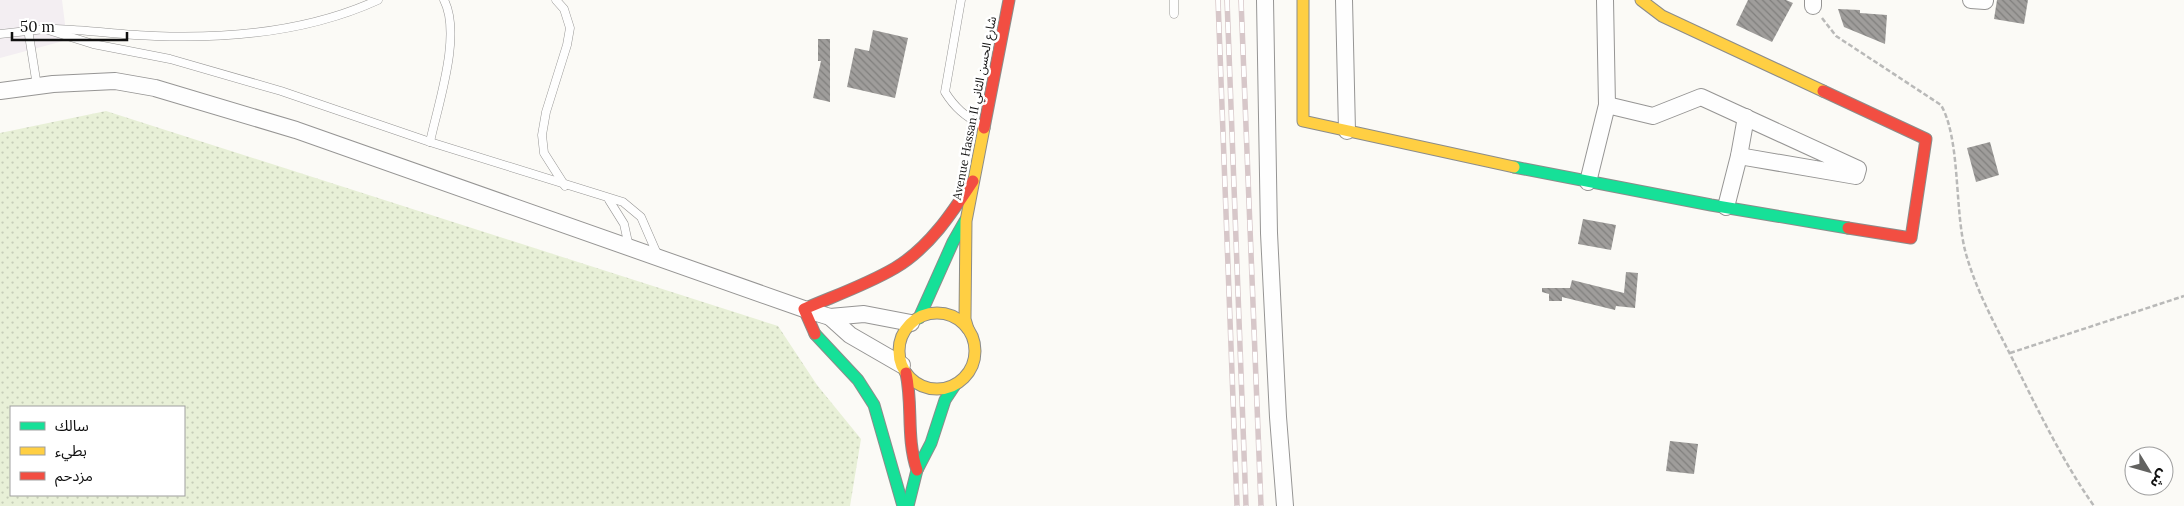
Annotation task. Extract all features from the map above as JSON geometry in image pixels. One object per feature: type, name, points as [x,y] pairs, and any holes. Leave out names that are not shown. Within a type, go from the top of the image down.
[{"type":"main road","name":"Avenue Hassan II شارع الحسن الثاني","points":[[968,329],[965,309],[966,221],[1009,0]]},
{"type":"main road","points":[[1304,0],[1303,122],[1588,182],[1911,238],[1926,139],[1789,73],[1662,16],[1641,0]]},
{"type":"main road","points":[[903,506],[873,402],[857,379],[821,345],[810,328],[804,309],[882,276],[910,258],[949,218],[974,181]]},
{"type":"main road","name":"Avenue Hassan II شارع الحسن الثاني","points":[[915,321],[953,242],[966,221]]},
{"type":"main road","points":[[904,369],[920,385],[928,388],[946,388],[955,385],[962,380],[973,364],[974,346],[968,329],[954,317],[946,314],[927,314],[915,321],[901,338],[899,356],[910,392],[908,439],[916,470]]},
{"type":"main road","points":[[908,506],[916,470],[931,443],[945,400],[955,385]]},
{"type":"street","points":[[1265,0],[1268,190],[1278,417],[1285,506]]},
{"type":"street","points":[[1344,0],[1347,131]]},
{"type":"street","points":[[1588,182],[1607,105],[1605,0]]},
{"type":"street","points":[[0,91],[37,86],[115,81],[155,88],[296,130],[660,260],[830,317],[864,314],[915,321]]},
{"type":"street","points":[[1607,105],[1653,116],[1701,97],[1858,168],[1856,176],[1739,156]]},
{"type":"street","points":[[1726,207],[1739,156],[1746,117]]},
{"type":"street","points":[[830,317],[850,335],[904,369]]},
{"type":"lane","points":[[0,34],[28,29],[45,29],[90,30],[152,36],[221,37],[304,26],[378,0]]},
{"type":"lane","points":[[430,142],[453,36],[451,15],[444,0]]},
{"type":"lane","points":[[556,0],[564,10],[570,28],[567,45],[546,112],[542,135],[544,153],[565,186]]},
{"type":"lane","points":[[961,0],[945,92],[963,114],[984,126]]},
{"type":"lane","points":[[1174,0],[1174,14]]},
{"type":"lane","points":[[28,29],[37,86]]},
{"type":"lane","points":[[45,29],[93,44],[170,59],[271,88],[565,186],[609,200],[623,202],[641,217],[660,260]]},
{"type":"lane","points":[[609,200],[624,224],[630,249]]},
{"type":"path","points":[[1813,3],[1836,36],[1940,105],[1946,114],[1954,169],[1958,218],[1965,253],[1977,289],[2043,420],[2094,506]]},
{"type":"path","points":[[2010,354],[2184,296]]},
{"type":"shaded area","points":[[0,0],[62,0],[67,40],[0,58]]},
{"type":"green space","points":[[106,111],[778,326],[817,385],[861,439],[850,506],[0,506],[0,133]]},
{"type":"building","points":[[1748,0],[1786,0],[1793,3],[1772,42],[1736,25]]},
{"type":"building","points":[[1997,0],[2028,0],[2024,24],[1994,19]]},
{"type":"building","points":[[1838,9],[1860,10],[1860,13],[1887,15],[1885,44],[1844,27]]},
{"type":"building","points":[[873,30],[908,38],[895,98],[847,87],[855,48],[869,51]]},
{"type":"building","points":[[818,39],[830,39],[830,102],[813,98],[821,61],[818,61]]},
{"type":"building","points":[[1990,142],[1999,175],[1976,182],[1967,148]]},
{"type":"building","points":[[1583,219],[1616,225],[1611,250],[1578,244]]},
{"type":"building","points":[[1626,272],[1638,273],[1635,308],[1616,306],[1615,310],[1562,297],[1562,301],[1549,301],[1549,294],[1542,292],[1542,288],[1570,288],[1572,280],[1624,293]]},
{"type":"building","points":[[1670,441],[1698,444],[1694,474],[1666,471]]},
{"type":"railway","points":[[1218,0],[1237,506]]},
{"type":"railway","points":[[1227,0],[1246,506]]},
{"type":"railway","points":[[1241,0],[1261,506]]},
{"type":"traffic: fast","points":[[1514,167],[1711,205],[1848,228]]},
{"type":"traffic: fast","points":[[919,318],[953,242],[965,221]]},
{"type":"traffic: fast","points":[[815,334],[858,380],[874,405],[903,506]]},
{"type":"traffic: fast","points":[[908,506],[917,470],[931,443],[945,400],[955,385]]},
{"type":"traffic: slow","points":[[1303,0],[1303,121],[1514,167]]},
{"type":"traffic: slow","points":[[1641,0],[1662,16],[1823,91]]},
{"type":"traffic: slow","points":[[968,329],[965,319],[966,221],[984,128]]},
{"type":"traffic: slow","points":[[937,313],[951,316],[964,324],[972,337],[975,351],[972,365],[964,378],[951,386],[937,389],[923,386],[910,378],[902,365],[899,351],[902,337],[910,324],[923,316],[937,313]]},
{"type":"traffic: jam","points":[[984,128],[1009,0]]},
{"type":"traffic: jam","points":[[1823,91],[1926,139],[1911,238],[1848,228]]},
{"type":"traffic: jam","points":[[815,334],[804,309],[873,280],[907,260],[939,229],[973,181]]},
{"type":"traffic: jam","points":[[906,373],[912,446],[917,470]]}]
